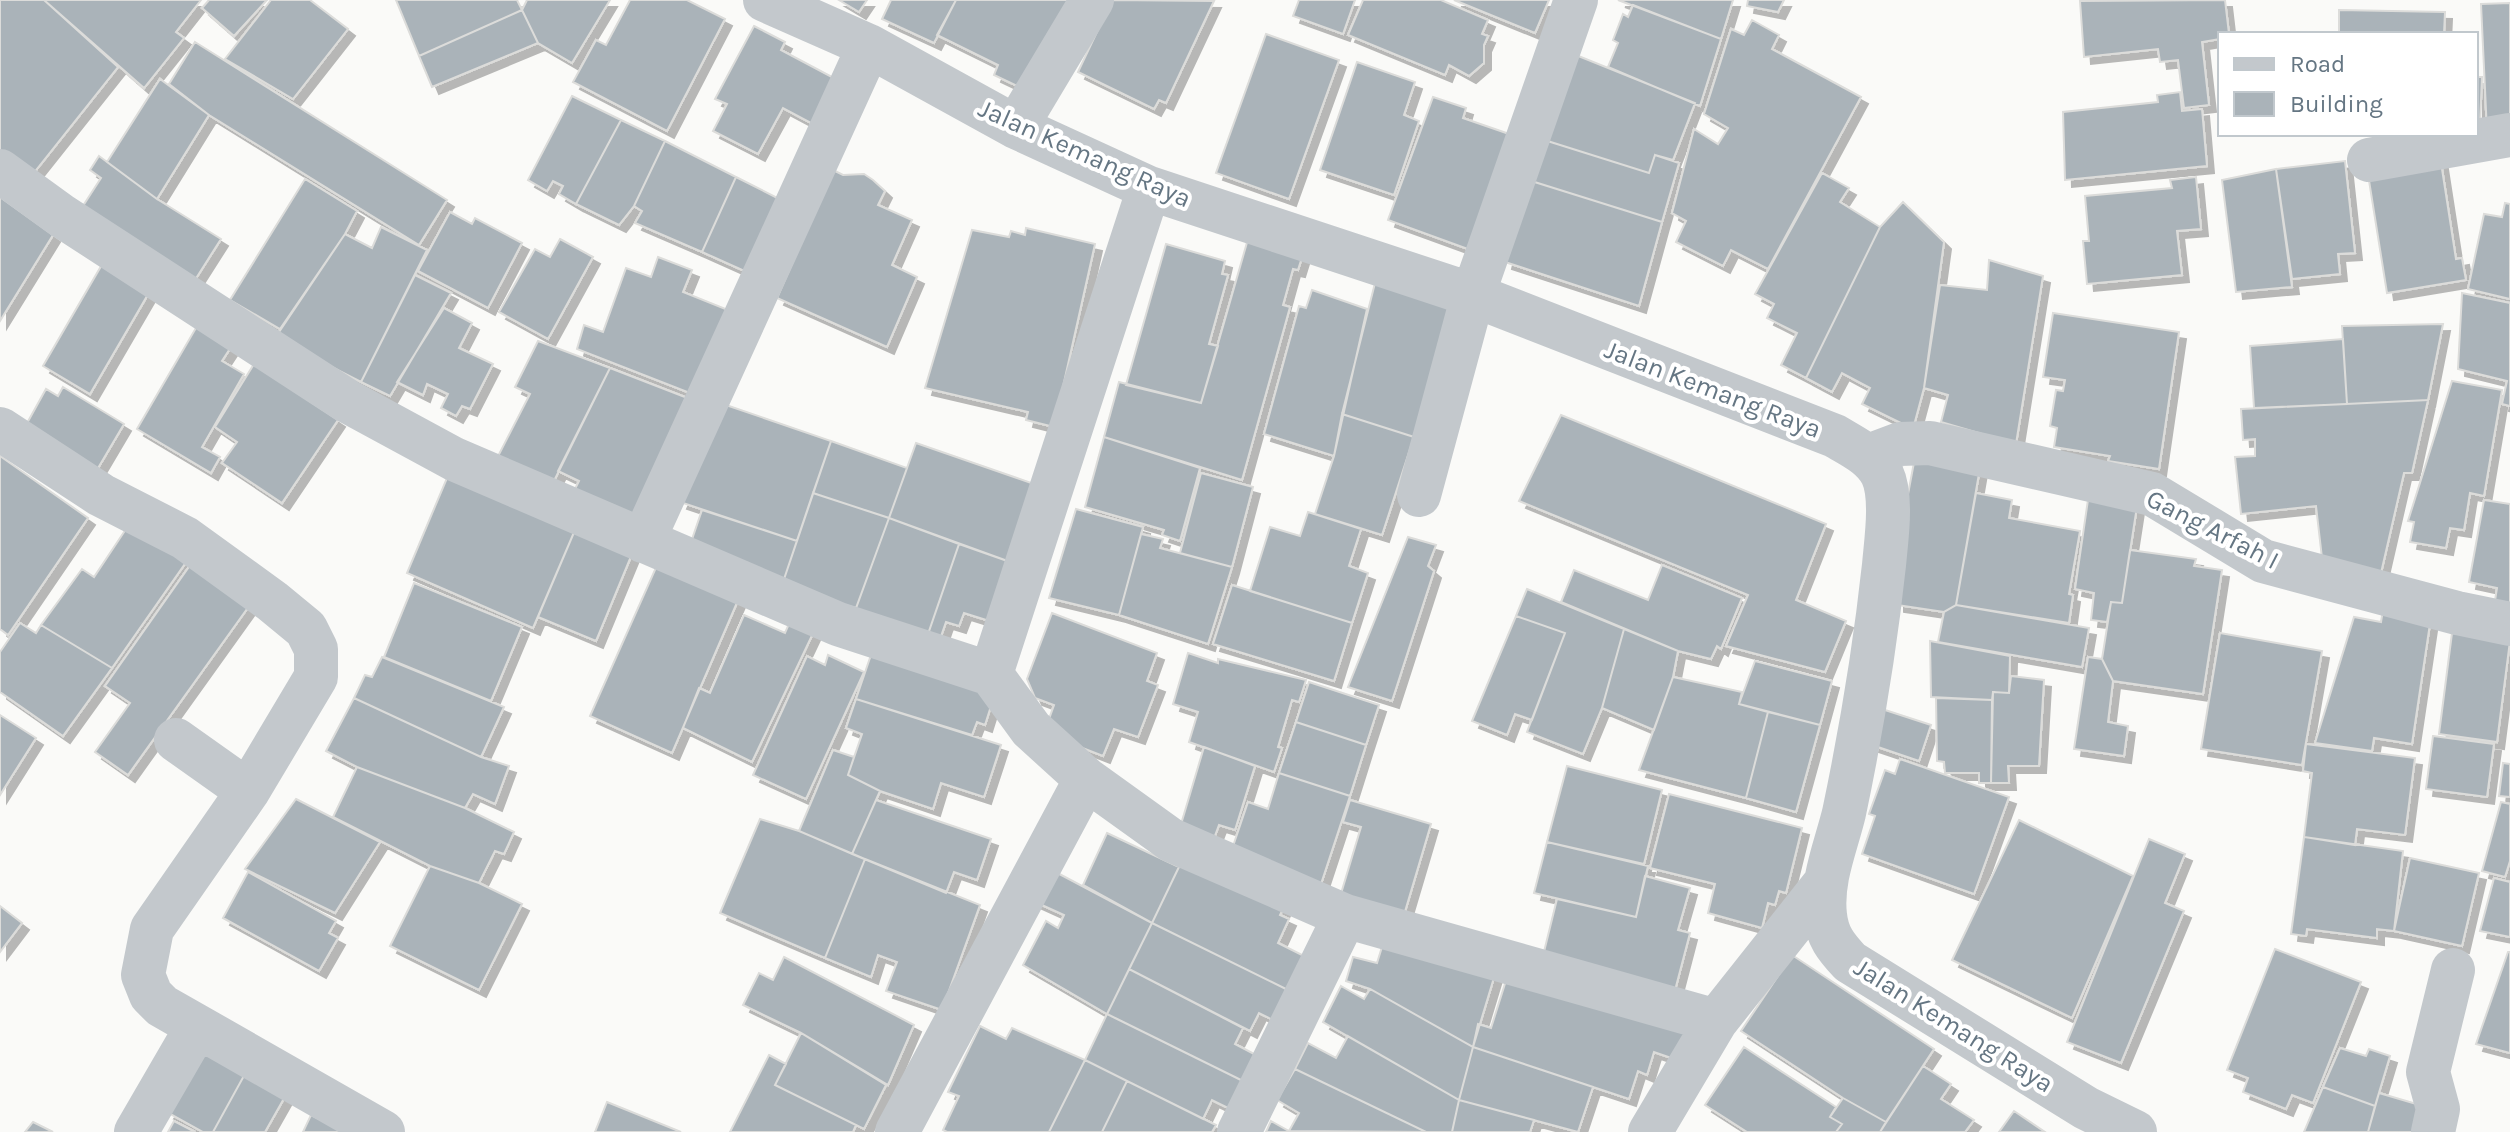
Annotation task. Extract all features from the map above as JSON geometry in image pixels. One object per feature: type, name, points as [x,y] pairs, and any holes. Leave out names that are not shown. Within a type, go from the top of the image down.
[{"type":"street","name":"Jalan Kemang Raya","points":[[765,0],[869,46],[1016,127],[1149,188],[1473,295],[1835,436],[1868,456],[1883,475],[1887,497],[1887,532],[1878,613],[1844,814],[1826,882],[1824,912],[1828,935],[1850,962],[2086,1108],[2135,1132]]},
{"type":"street","points":[[1016,127],[1092,0]]},
{"type":"street","points":[[1419,495],[1473,295],[1576,0]]},
{"type":"street","points":[[643,541],[869,46]]},
{"type":"street","points":[[2369,160],[2510,135]]},
{"type":"street","points":[[0,171],[62,216],[347,401],[454,459],[838,624],[991,674],[1031,729],[1086,779],[1171,840],[1345,916],[1716,1021]]},
{"type":"street","points":[[991,674],[1149,188]]},
{"type":"street","points":[[0,429],[101,495],[185,538],[306,629],[316,649],[316,677],[248,791],[152,929],[143,975],[151,995],[162,1006],[383,1132]]},
{"type":"street","name":"Gang Arfah I","points":[[1868,456],[1900,444],[1930,443],[2152,494],[2263,561],[2457,613],[2510,624]]},
{"type":"street","points":[[176,740],[248,791]]},
{"type":"street","points":[[897,1132],[1086,779]]},
{"type":"street","points":[[1650,1132],[1716,1021],[1826,882]]},
{"type":"street","points":[[1239,1132],[1345,916]]},
{"type":"street","points":[[2433,1132],[2438,1109],[2428,1072],[2453,970]]},
{"type":"street","points":[[136,1132],[197,1027]]},
{"type":"building","points":[[0,0],[44,0],[118,67],[25,184],[0,158]]},
{"type":"building","points":[[44,0],[201,0],[176,32],[184,38],[144,88]]},
{"type":"building","points":[[209,0],[267,0],[234,36],[202,8]]},
{"type":"building","points":[[271,0],[310,0],[348,29],[293,99],[225,59]]},
{"type":"building","points":[[396,0],[517,0],[522,10],[419,56]]},
{"type":"building","points":[[527,0],[610,0],[572,63],[538,43],[522,10]]},
{"type":"building","points":[[630,0],[687,0],[725,19],[667,131],[573,82],[596,40],[606,45]]},
{"type":"building","points":[[839,0],[867,0],[859,12]]},
{"type":"building","points":[[891,0],[956,0],[934,43],[882,19]]},
{"type":"building","points":[[956,0],[1078,0],[1034,94],[994,75],[998,65],[937,35]]},
{"type":"building","points":[[1112,0],[1214,1],[1166,103],[1159,100],[1154,109],[1078,72]]},
{"type":"building","points":[[1299,0],[1355,0],[1343,34],[1293,16]]},
{"type":"building","points":[[1363,0],[1441,0],[1488,20],[1482,34],[1488,36],[1484,45],[1484,63],[1469,76],[1449,65],[1445,75],[1348,35]]},
{"type":"building","points":[[1454,0],[1549,0],[1535,33]]},
{"type":"building","points":[[1618,0],[1733,0],[1721,39]]},
{"type":"building","points":[[1748,0],[1784,0],[1778,12],[1747,6]]},
{"type":"building","points":[[2225,0],[2229,32],[2218,32],[2218,39],[2202,42],[2209,105],[2184,108],[2178,60],[2160,62],[2158,49],[2084,57],[2080,1]]},
{"type":"building","points":[[2510,3],[2510,128],[2487,132],[2481,4]]},
{"type":"building","points":[[1633,5],[1721,39],[1700,106],[1608,67],[1618,43],[1613,40],[1623,14],[1628,17]]},
{"type":"building","points":[[522,10],[538,43],[432,87],[419,56]]},
{"type":"building","points":[[2339,10],[2445,12],[2444,32],[2339,32]]},
{"type":"building","points":[[1752,20],[1779,35],[1772,49],[1861,97],[1768,269],[1731,250],[1723,266],[1676,242],[1686,221],[1672,213],[1694,129],[1718,144],[1728,128],[1704,114],[1731,29],[1744,35]]},
{"type":"building","points":[[754,26],[785,42],[781,50],[847,85],[824,130],[783,108],[758,154],[713,131],[727,104],[715,99]]},
{"type":"building","points":[[1266,34],[1339,60],[1289,199],[1216,173]]},
{"type":"building","points":[[195,42],[447,200],[419,245],[209,115],[169,84]]},
{"type":"building","points":[[1566,51],[1695,103],[1673,160],[1655,155],[1649,173],[1538,138]]},
{"type":"building","points":[[1357,62],[1415,82],[1404,115],[1419,121],[1394,195],[1320,170]]},
{"type":"building","points":[[2478,77],[2482,77],[2480,124]]},
{"type":"building","points":[[160,79],[209,115],[157,199],[107,162]]},
{"type":"building","points":[[2180,92],[2182,111],[2202,109],[2207,166],[2065,180],[2063,112],[2158,102],[2157,95]]},
{"type":"building","points":[[572,96],[621,120],[576,204],[559,194],[563,186],[553,181],[547,191],[528,180]]},
{"type":"building","points":[[1433,97],[1466,108],[1463,118],[1512,135],[1476,252],[1388,220]]},
{"type":"building","points":[[621,120],[665,141],[634,206],[619,225],[576,204]]},
{"type":"building","points":[[1538,138],[1649,173],[1655,155],[1679,163],[1662,222],[1525,179]]},
{"type":"building","points":[[665,141],[736,177],[702,252],[635,223],[642,211],[634,206]]},
{"type":"building","points":[[99,156],[157,199],[221,239],[195,280],[81,209],[101,178],[90,170]]},
{"type":"building","points":[[2440,156],[2456,259],[2462,258],[2466,280],[2387,293],[2367,168]]},
{"type":"building","points":[[2345,161],[2355,253],[2338,254],[2340,274],[2292,279],[2276,169]]},
{"type":"building","points":[[2276,169],[2292,287],[2236,292],[2222,180]]},
{"type":"building","points":[[833,170],[843,175],[864,174],[885,191],[878,205],[912,220],[892,265],[917,277],[887,347],[777,298]]},
{"type":"building","points":[[1822,173],[1849,188],[1840,202],[1880,227],[1806,378],[1781,365],[1797,333],[1767,318],[1774,304],[1755,294]]},
{"type":"building","points":[[736,177],[795,207],[760,278],[702,252]]},
{"type":"building","points":[[2196,177],[2201,229],[2177,231],[2182,275],[2087,284],[2083,241],[2089,241],[2085,196],[2172,188],[2170,180]]},
{"type":"building","points":[[305,179],[357,211],[345,234],[280,329],[230,300]]},
{"type":"building","points":[[1525,179],[1662,222],[1639,306],[1505,262]]},
{"type":"building","points":[[0,197],[53,235],[0,321]]},
{"type":"building","points":[[1903,202],[1944,242],[1924,388],[1913,429],[1862,404],[1870,388],[1842,373],[1832,392],[1806,378],[1880,227]]},
{"type":"building","points":[[2505,203],[2510,204],[2510,299],[2468,289],[2484,214],[2502,217]]},
{"type":"building","points":[[450,212],[472,224],[475,218],[522,243],[488,308],[418,271]]},
{"type":"building","points":[[381,227],[427,250],[361,382],[275,338],[345,234],[372,248]]},
{"type":"building","points":[[1026,228],[1095,244],[1054,427],[1026,420],[1028,412],[925,388],[972,230],[1009,237],[1011,231],[1025,235]]},
{"type":"building","points":[[560,239],[593,257],[548,339],[499,312],[535,249],[550,257]]},
{"type":"building","points":[[1248,239],[1303,254],[1298,270],[1293,269],[1283,305],[1290,307],[1242,480],[1104,437],[1119,382],[1201,403]]},
{"type":"building","points":[[1166,244],[1225,261],[1222,274],[1228,275],[1209,344],[1218,346],[1201,403],[1126,385]]},
{"type":"building","points":[[107,256],[154,284],[90,394],[43,366]]},
{"type":"building","points":[[658,257],[692,270],[683,292],[738,314],[700,397],[577,349],[584,325],[603,332],[626,268],[651,277]]},
{"type":"building","points":[[1989,260],[2043,276],[2016,444],[1941,422],[1948,395],[1924,388],[1940,285],[1987,290]]},
{"type":"building","points":[[415,275],[451,293],[390,396],[361,382]]},
{"type":"building","points":[[1376,279],[1458,305],[1414,437],[1342,414]]},
{"type":"building","points":[[1312,290],[1367,309],[1334,456],[1264,434],[1299,306],[1306,308]]},
{"type":"building","points":[[2462,293],[2510,303],[2510,406],[2502,404],[2507,381],[2458,369]]},
{"type":"building","points":[[444,308],[472,323],[459,348],[493,364],[470,409],[462,406],[456,416],[441,408],[448,394],[427,384],[423,395],[397,382]]},
{"type":"building","points":[[2053,313],[2179,332],[2159,469],[2108,461],[2110,456],[2054,447],[2057,428],[2050,426],[2056,390],[2063,391],[2065,380],[2043,377]]},
{"type":"building","points":[[200,321],[235,341],[222,361],[244,374],[202,447],[220,457],[211,473],[137,429]]},
{"type":"building","points":[[2443,324],[2428,400],[2347,404],[2342,326]]},
{"type":"building","points":[[2343,339],[2347,404],[2254,408],[2250,346]]},
{"type":"building","points":[[538,341],[610,368],[551,487],[493,466],[530,394],[515,387]]},
{"type":"building","points":[[254,364],[338,420],[282,503],[222,463],[237,442],[215,427]]},
{"type":"building","points":[[610,368],[703,404],[636,531],[571,497],[579,481],[558,471]]},
{"type":"building","points":[[2452,381],[2502,390],[2484,496],[2470,493],[2464,530],[2450,528],[2446,548],[2410,542],[2414,522],[2408,521]]},
{"type":"building","points":[[63,387],[124,424],[91,480],[26,425],[46,389],[58,396]]},
{"type":"building","points":[[2428,400],[2412,473],[2404,473],[2381,573],[2322,558],[2316,506],[2241,514],[2235,457],[2255,456],[2255,439],[2243,440],[2241,409]]},
{"type":"building","points":[[726,405],[831,441],[797,541],[680,502]]},
{"type":"building","points":[[1342,414],[1414,437],[1382,535],[1315,514],[1334,456]]},
{"type":"building","points":[[1561,415],[1826,524],[1796,600],[1846,621],[1825,672],[1726,646],[1748,595],[1519,501]]},
{"type":"building","points":[[1104,437],[1200,468],[1180,541],[1162,535],[1164,530],[1085,507]]},
{"type":"building","points":[[831,441],[907,468],[889,518],[813,493]]},
{"type":"building","points":[[916,443],[1040,486],[1013,563],[889,518]]},
{"type":"building","points":[[0,456],[88,518],[8,635],[0,629]]},
{"type":"building","points":[[1915,457],[1980,468],[1956,605],[1944,612],[1897,605],[1897,553]]},
{"type":"building","points":[[1201,473],[1253,487],[1232,567],[1180,553]]},
{"type":"building","points":[[447,478],[575,530],[533,628],[407,573]]},
{"type":"building","points":[[813,493],[889,518],[856,608],[781,588]]},
{"type":"building","points":[[1976,493],[2012,500],[2009,518],[2080,531],[2069,594],[2073,595],[2069,623],[1956,605]]},
{"type":"building","points":[[2089,493],[2138,500],[2122,603],[2111,602],[2107,622],[2091,620],[2094,593],[2075,589]]},
{"type":"building","points":[[2484,500],[2510,504],[2510,616],[2493,613],[2497,588],[2469,582]]},
{"type":"building","points":[[1076,509],[1143,527],[1119,615],[1049,598]]},
{"type":"building","points":[[702,510],[797,541],[781,588],[687,554]]},
{"type":"building","points":[[1308,512],[1361,529],[1349,566],[1368,573],[1352,623],[1250,591],[1270,527],[1300,536]]},
{"type":"building","points":[[889,518],[959,544],[927,637],[851,622]]},
{"type":"building","points":[[130,523],[189,558],[112,668],[41,625],[82,569],[94,577]]},
{"type":"building","points":[[575,530],[632,554],[596,641],[538,617]]},
{"type":"building","points":[[1141,534],[1163,539],[1160,548],[1232,567],[1208,644],[1119,615]]},
{"type":"building","points":[[1408,537],[1436,545],[1428,566],[1434,571],[1392,701],[1348,687]]},
{"type":"building","points":[[959,544],[1013,563],[1002,625],[964,613],[959,626],[946,622],[939,642],[927,637]]},
{"type":"building","points":[[2130,550],[2196,559],[2194,566],[2222,570],[2203,694],[2113,681],[2102,659],[2111,602],[2122,603]]},
{"type":"building","points":[[198,554],[257,595],[128,775],[95,752],[130,703],[105,686]]},
{"type":"building","points":[[658,563],[739,598],[672,753],[590,716]]},
{"type":"building","points":[[1662,565],[1742,598],[1721,649],[1717,646],[1711,659],[1678,651],[1561,602],[1574,570],[1648,600]]},
{"type":"building","points":[[414,583],[522,627],[491,701],[384,657]]},
{"type":"building","points":[[1232,585],[1352,623],[1334,681],[1213,644]]},
{"type":"building","points":[[1527,589],[1624,629],[1602,708],[1583,754],[1527,732],[1565,633],[1516,616]]},
{"type":"building","points":[[1956,605],[2089,628],[2082,667],[1938,642],[1944,612]]},
{"type":"building","points":[[2383,610],[2431,617],[2412,744],[2374,738],[2372,751],[2315,743],[2354,617],[2381,622]]},
{"type":"building","points":[[1052,613],[1157,653],[1147,681],[1158,685],[1138,737],[1114,729],[1103,756],[1044,733],[1054,705],[1035,698],[1027,679]]},
{"type":"building","points":[[744,615],[785,633],[792,617],[816,627],[752,762],[683,728],[699,688],[710,693]]},
{"type":"building","points":[[1516,616],[1565,633],[1532,720],[1515,714],[1507,735],[1472,721]]},
{"type":"building","points":[[20,623],[36,633],[41,625],[112,668],[63,736],[0,692],[0,652]]},
{"type":"building","points":[[1624,629],[1678,651],[1673,677],[1654,730],[1602,708]]},
{"type":"building","points":[[2220,633],[2322,651],[2302,765],[2201,749]]},
{"type":"building","points":[[2452,633],[2510,641],[2497,742],[2439,734]]},
{"type":"building","points":[[1930,641],[2010,656],[2009,693],[1993,692],[1992,700],[1931,697]]},
{"type":"building","points":[[873,649],[996,690],[985,725],[977,722],[972,735],[856,699]]},
{"type":"building","points":[[1188,653],[1218,663],[1218,659],[1306,680],[1299,702],[1292,700],[1274,772],[1189,742],[1198,712],[1173,704]]},
{"type":"building","points":[[828,655],[864,672],[806,799],[753,775],[807,656],[825,665]]},
{"type":"building","points":[[382,657],[504,707],[481,757],[354,698],[365,675],[372,677]]},
{"type":"building","points":[[2088,657],[2102,659],[2113,681],[2108,722],[2128,726],[2124,756],[2074,749]]},
{"type":"building","points":[[1755,661],[1832,681],[1820,725],[1739,704]]},
{"type":"building","points":[[2011,676],[2044,680],[2039,766],[2008,766],[2009,783],[1991,783],[1993,692],[2009,693]]},
{"type":"building","points":[[1673,677],[1742,692],[1739,704],[1768,712],[1746,798],[1639,770]]},
{"type":"building","points":[[1309,682],[1379,705],[1366,745],[1296,722]]},
{"type":"building","points":[[354,698],[481,757],[509,766],[495,804],[473,794],[465,808],[357,767],[326,751]]},
{"type":"building","points":[[1936,698],[1992,700],[1991,783],[1979,783],[1979,773],[1945,773],[1944,762],[1937,761]]},
{"type":"building","points":[[856,699],[1001,745],[984,797],[941,783],[933,809],[880,791],[848,775],[862,734],[846,728]]},
{"type":"building","points":[[1882,709],[1931,725],[1919,761],[1872,745]]},
{"type":"building","points":[[1768,712],[1820,725],[1796,812],[1746,798]]},
{"type":"building","points":[[0,715],[36,738],[0,795]]},
{"type":"building","points":[[1296,722],[1366,745],[1350,796],[1279,773]]},
{"type":"building","points":[[2433,736],[2494,744],[2487,797],[2426,789]]},
{"type":"building","points":[[2306,744],[2415,758],[2405,835],[2357,829],[2355,845],[2304,837],[2312,773],[2303,771]]},
{"type":"building","points":[[1204,747],[1255,766],[1235,830],[1219,825],[1213,841],[1179,831]]},
{"type":"building","points":[[833,750],[854,757],[848,775],[880,791],[852,854],[799,831]]},
{"type":"building","points":[[1900,759],[2009,797],[1974,894],[1862,854],[1875,816],[1869,814],[1885,770],[1895,774]]},
{"type":"building","points":[[2503,763],[2510,764],[2510,797],[2499,796]]},
{"type":"building","points":[[1567,766],[1662,790],[1644,864],[1547,842]]},
{"type":"building","points":[[357,767],[465,808],[514,832],[504,854],[495,851],[479,883],[430,866],[333,817]]},
{"type":"building","points":[[1279,773],[1350,796],[1320,887],[1229,858],[1248,802],[1268,809]]},
{"type":"building","points":[[1669,794],[1802,828],[1786,893],[1779,891],[1775,905],[1768,903],[1762,928],[1708,913],[1715,884],[1650,868]]},
{"type":"building","points":[[296,799],[380,842],[335,913],[245,869]]},
{"type":"building","points":[[876,800],[991,839],[977,880],[954,872],[946,893],[852,854]]},
{"type":"building","points":[[1350,800],[1431,824],[1401,925],[1340,897],[1361,827],[1343,822]]},
{"type":"building","points":[[2501,802],[2510,804],[2510,861],[2505,877],[2482,871]]},
{"type":"building","points":[[760,819],[799,831],[865,859],[825,958],[720,913]]},
{"type":"building","points":[[2019,820],[2133,876],[2072,1018],[1952,960]]},
{"type":"building","points":[[1107,833],[1179,867],[1152,923],[1083,885]]},
{"type":"building","points":[[2304,837],[2403,851],[2394,931],[2377,929],[2377,938],[2307,929],[2306,936],[2291,934]]},
{"type":"building","points":[[2149,839],[2185,854],[2165,903],[2184,911],[2121,1063],[2067,1042]]},
{"type":"building","points":[[1547,842],[1648,866],[1636,917],[1534,893]]},
{"type":"building","points":[[1186,852],[1287,901],[1280,915],[1289,919],[1278,943],[1308,958],[1292,992],[1152,923]]},
{"type":"building","points":[[2410,858],[2479,873],[2462,946],[2394,931]]},
{"type":"building","points":[[865,859],[980,905],[942,1010],[886,991],[897,962],[878,955],[871,977],[825,958]]},
{"type":"building","points":[[430,866],[479,883],[522,904],[479,990],[390,946]]},
{"type":"building","points":[[1048,868],[1152,923],[1107,1014],[1023,965],[1046,921],[1058,928],[1064,915],[1033,901]]},
{"type":"building","points":[[248,872],[336,921],[329,933],[338,938],[319,971],[223,918]]},
{"type":"building","points":[[1645,876],[1690,888],[1678,930],[1690,933],[1673,998],[1541,964],[1557,899],[1636,917]]},
{"type":"building","points":[[2494,878],[2510,882],[2510,937],[2480,931]]},
{"type":"building","points":[[0,906],[22,923],[0,952]]},
{"type":"building","points":[[1152,923],[1292,992],[1277,1022],[1259,1013],[1250,1031],[1129,969]]},
{"type":"building","points":[[1386,934],[1496,971],[1473,1047],[1370,989],[1346,981],[1353,957],[1377,963]]},
{"type":"building","points":[[2275,949],[2361,982],[2313,1103],[2292,1095],[2286,1109],[2243,1092],[2248,1078],[2227,1070]]},
{"type":"building","points":[[2510,952],[2510,1053],[2476,1044]]},
{"type":"building","points":[[1792,955],[1934,1049],[1886,1122],[1843,1098],[1741,1031]]},
{"type":"building","points":[[784,957],[914,1025],[888,1085],[801,1033],[743,1005],[759,973],[773,980]]},
{"type":"building","points":[[1129,969],[1243,1028],[1235,1044],[1258,1056],[1245,1082],[1107,1014]]},
{"type":"building","points":[[1509,971],[1690,1019],[1677,1060],[1654,1052],[1647,1075],[1638,1071],[1629,1099],[1473,1047],[1478,1024],[1491,1028]]},
{"type":"building","points":[[1341,986],[1364,999],[1370,989],[1473,1047],[1459,1100],[1323,1022]]},
{"type":"building","points":[[1107,1014],[1245,1082],[1232,1110],[1212,1100],[1203,1119],[1085,1060]]},
{"type":"building","points":[[980,1026],[1006,1039],[1012,1028],[1085,1060],[1049,1132],[943,1130],[959,1096],[948,1092]]},
{"type":"building","points":[[801,1033],[886,1085],[864,1129],[775,1085]]},
{"type":"building","points":[[1348,1036],[1459,1100],[1452,1132],[1426,1132],[1295,1069],[1308,1043],[1336,1058]]},
{"type":"building","points":[[207,1039],[251,1063],[213,1132],[203,1132],[167,1112]]},
{"type":"building","points":[[1473,1047],[1593,1087],[1578,1132],[1459,1100]]},
{"type":"building","points":[[1744,1047],[1836,1107],[1830,1117],[1842,1124],[1836,1132],[1747,1132],[1705,1105]]},
{"type":"building","points":[[2340,1048],[2366,1056],[2369,1049],[2390,1056],[2375,1106],[2323,1087]]},
{"type":"building","points":[[769,1055],[786,1064],[775,1085],[856,1125],[853,1132],[730,1132]]},
{"type":"building","points":[[1085,1060],[1127,1081],[1102,1132],[1049,1132]]},
{"type":"building","points":[[251,1063],[291,1086],[265,1132],[213,1132]]},
{"type":"building","points":[[1923,1066],[1951,1084],[1941,1099],[1974,1120],[1965,1132],[1880,1132]]},
{"type":"building","points":[[1295,1069],[1426,1132],[1289,1131],[1299,1113],[1277,1100]]},
{"type":"building","points":[[1127,1081],[1216,1125],[1212,1132],[1102,1132]]},
{"type":"building","points":[[2323,1087],[2375,1106],[2368,1132],[2304,1132]]},
{"type":"building","points":[[2379,1093],[2430,1108],[2422,1132],[2368,1132]]},
{"type":"building","points":[[1843,1098],[1886,1122],[1880,1132],[1836,1132],[1842,1124],[1830,1117]]},
{"type":"building","points":[[1459,1100],[1534,1120],[1530,1132],[1452,1132]]},
{"type":"building","points":[[607,1102],[681,1132],[595,1132]]},
{"type":"building","points":[[2014,1111],[2045,1132],[1999,1132]]},
{"type":"building","points":[[311,1115],[346,1132],[303,1132]]},
{"type":"building","points":[[174,1121],[195,1132],[168,1132]]},
{"type":"building","points":[[1271,1121],[1289,1131],[1291,1132],[1266,1132]]},
{"type":"building","points":[[33,1122],[53,1132],[25,1132]]}]
